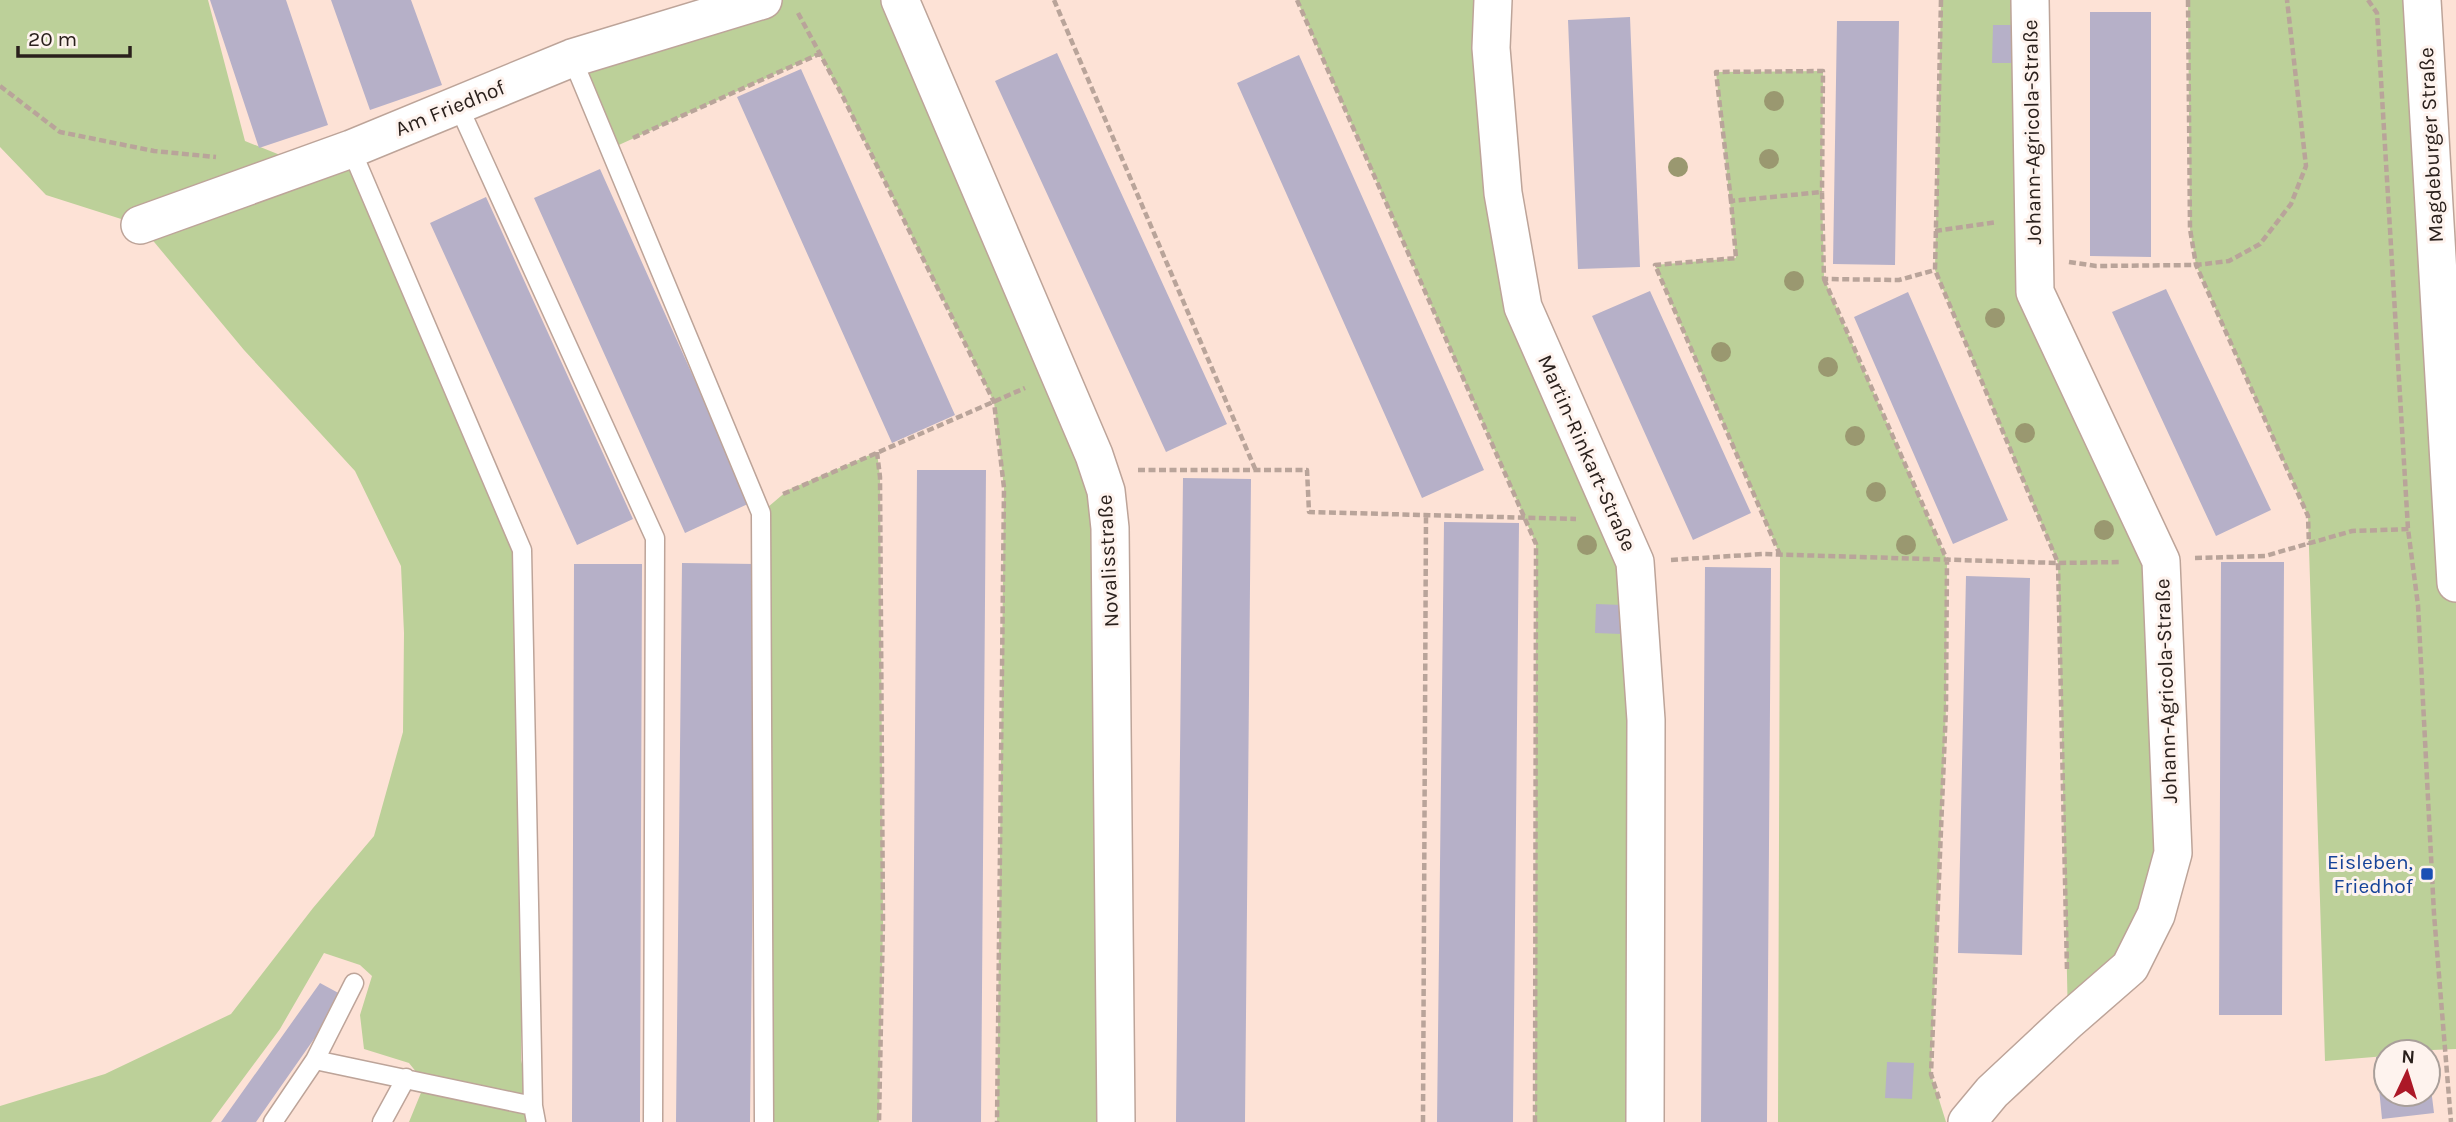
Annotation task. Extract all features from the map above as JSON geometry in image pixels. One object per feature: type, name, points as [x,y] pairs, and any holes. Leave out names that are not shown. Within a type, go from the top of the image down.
[{"type":"street","name":"Novalisstraße","points":[[900,0],[1059,373],[1106,491],[1111,528],[1116,1122]]},
{"type":"street","name":"Martin-Rinkart-Straße","points":[[1493,0],[1491,48],[1503,193],[1523,307],[1635,562],[1646,720],[1645,1122]]},
{"type":"street","name":"Johann-Agricola-Straße","points":[[1953,1111],[1993,1092],[2130,967],[2156,915],[2173,853],[2161,561],[2035,292],[2030,0]]},
{"type":"street","name":"Magdeburger Straße","points":[[2422,0],[2445,195],[2456,583]]},
{"type":"street","name":"Am Friedhof","points":[[140,225],[351,149],[572,58],[780,5]]},
{"type":"lane","points":[[572,58],[761,513],[764,1122]]},
{"type":"lane","points":[[458,105],[656,538],[653,1122]]},
{"type":"lane","points":[[315,1060],[406,1079],[534,1114],[522,550],[351,149]]},
{"type":"lane","points":[[273,1122],[315,1060],[354,983]]},
{"type":"lane","points":[[382,1122],[406,1079]]},
{"type":"path","points":[[1054,0],[1256,471]]},
{"type":"path","points":[[1297,0],[1536,544],[1535,1122]]},
{"type":"path","points":[[1941,0],[1935,270],[2058,563],[2068,1021]]},
{"type":"path","points":[[2188,0],[2190,229],[2196,265],[2308,516],[2309,545]]},
{"type":"path","points":[[2034,257],[2096,266],[2196,265],[2229,261],[2260,244],[2291,205],[2306,166],[2287,0]]},
{"type":"path","points":[[2368,0],[2377,13],[2378,26],[2409,529],[2418,605],[2434,914],[2451,1122]]},
{"type":"path","points":[[780,5],[820,54],[994,402],[1004,488],[997,1122]]},
{"type":"path","points":[[610,149],[820,54]]},
{"type":"path","points":[[1780,555],[1656,265],[1736,258],[1716,72],[1823,71],[1824,279],[1947,560],[1945,708],[1931,1074],[1953,1111]]},
{"type":"path","points":[[0,86],[60,132],[154,151],[223,158]]},
{"type":"path","points":[[1731,201],[1822,192]]},
{"type":"path","points":[[1935,231],[2035,216]]},
{"type":"path","points":[[1824,279],[1899,280],[1935,270]]},
{"type":"path","points":[[761,513],[788,490],[1059,373]]},
{"type":"path","points":[[877,452],[880,477],[883,895],[879,1122]]},
{"type":"path","points":[[1099,470],[1307,470],[1309,512],[1618,520]]},
{"type":"path","points":[[1423,1122],[1426,516]]},
{"type":"path","points":[[1635,562],[1780,555],[2058,563],[2161,561],[2265,556],[2352,531],[2409,529]]},
{"type":"green space","points":[[0,0],[208,0],[245,141],[305,165],[351,149],[522,550],[521,1060],[536,1122],[409,1122],[425,1083],[409,1063],[364,1049],[360,1015],[372,976],[360,965],[324,953],[280,1029],[211,1122],[0,1122],[0,1106],[105,1074],[231,1014],[313,908],[374,836],[403,732],[404,633],[401,566],[355,471],[244,350],[140,225],[46,195],[0,147]]},
{"type":"green space","points":[[763,0],[900,0],[1094,455],[1116,1122],[997,1122],[1004,488],[994,402],[842,95],[819,54],[610,149],[572,58]]},
{"type":"green space","points":[[1297,0],[1493,0],[1523,307],[1635,562],[1645,1122],[1535,1122],[1536,544]]},
{"type":"green space","points":[[1941,0],[2030,0],[2034,257],[2161,561],[2156,915],[2068,1021],[2058,563],[1935,270]]},
{"type":"green space","points":[[2188,0],[2422,0],[2456,583],[2456,1049],[2442,1050],[2442,1038],[2372,1038],[2372,1057],[2325,1061],[2308,516],[2196,265],[2190,229]]},
{"type":"green space","points":[[1823,71],[1824,279],[1947,560],[1946,708],[1931,1074],[1946,1122],[1778,1122],[1780,555],[1655,265],[1736,258],[1716,72]]},
{"type":"green space","points":[[877,452],[880,477],[883,922],[879,1122],[764,1122],[761,513],[788,490]]},
{"type":"building","points":[[210,0],[286,0],[328,125],[259,148]]},
{"type":"building","points":[[331,0],[411,0],[442,85],[370,110]]},
{"type":"building","points":[[2090,12],[2151,12],[2151,257],[2090,256]]},
{"type":"building","points":[[1630,17],[1640,267],[1578,269],[1568,20]]},
{"type":"building","points":[[1837,21],[1899,21],[1895,265],[1833,264]]},
{"type":"building","points":[[1993,25],[2020,25],[2020,63],[1992,63]]},
{"type":"building","points":[[1057,53],[1227,424],[1166,452],[995,81]]},
{"type":"building","points":[[1299,55],[1484,470],[1422,498],[1237,83]]},
{"type":"building","points":[[801,69],[955,415],[892,443],[737,97]]},
{"type":"building","points":[[600,169],[750,503],[685,533],[534,198]]},
{"type":"building","points":[[486,197],[633,519],[577,545],[430,223]]},
{"type":"building","points":[[2166,289],[2271,510],[2216,536],[2112,312]]},
{"type":"building","points":[[1650,291],[1751,513],[1693,540],[1592,316]]},
{"type":"building","points":[[1908,292],[2008,520],[1953,544],[1854,317]]},
{"type":"building","points":[[917,470],[986,470],[981,1122],[912,1122]]},
{"type":"building","points":[[1183,478],[1251,479],[1245,1122],[1176,1122]]},
{"type":"building","points":[[1444,522],[1519,523],[1513,1122],[1437,1122]]},
{"type":"building","points":[[2221,562],[2284,562],[2282,1015],[2219,1015]]},
{"type":"building","points":[[682,563],[756,564],[750,1122],[676,1122]]},
{"type":"building","points":[[574,564],[642,564],[640,1122],[572,1122]]},
{"type":"building","points":[[1705,567],[1771,568],[1767,1122],[1701,1122]]},
{"type":"building","points":[[1966,576],[2030,578],[2022,955],[1958,953]]},
{"type":"building","points":[[1596,604],[1622,605],[1621,634],[1595,633]]},
{"type":"building","points":[[320,983],[344,996],[256,1122],[221,1122]]},
{"type":"building","points":[[1887,1062],[1914,1063],[1912,1099],[1885,1098]]},
{"type":"building","points":[[2381,1108],[2433,1108],[2434,1113],[2382,1119]]},
{"type":"place","name":"Eisleben, Friedhof","points":[[2427,874]]}]
